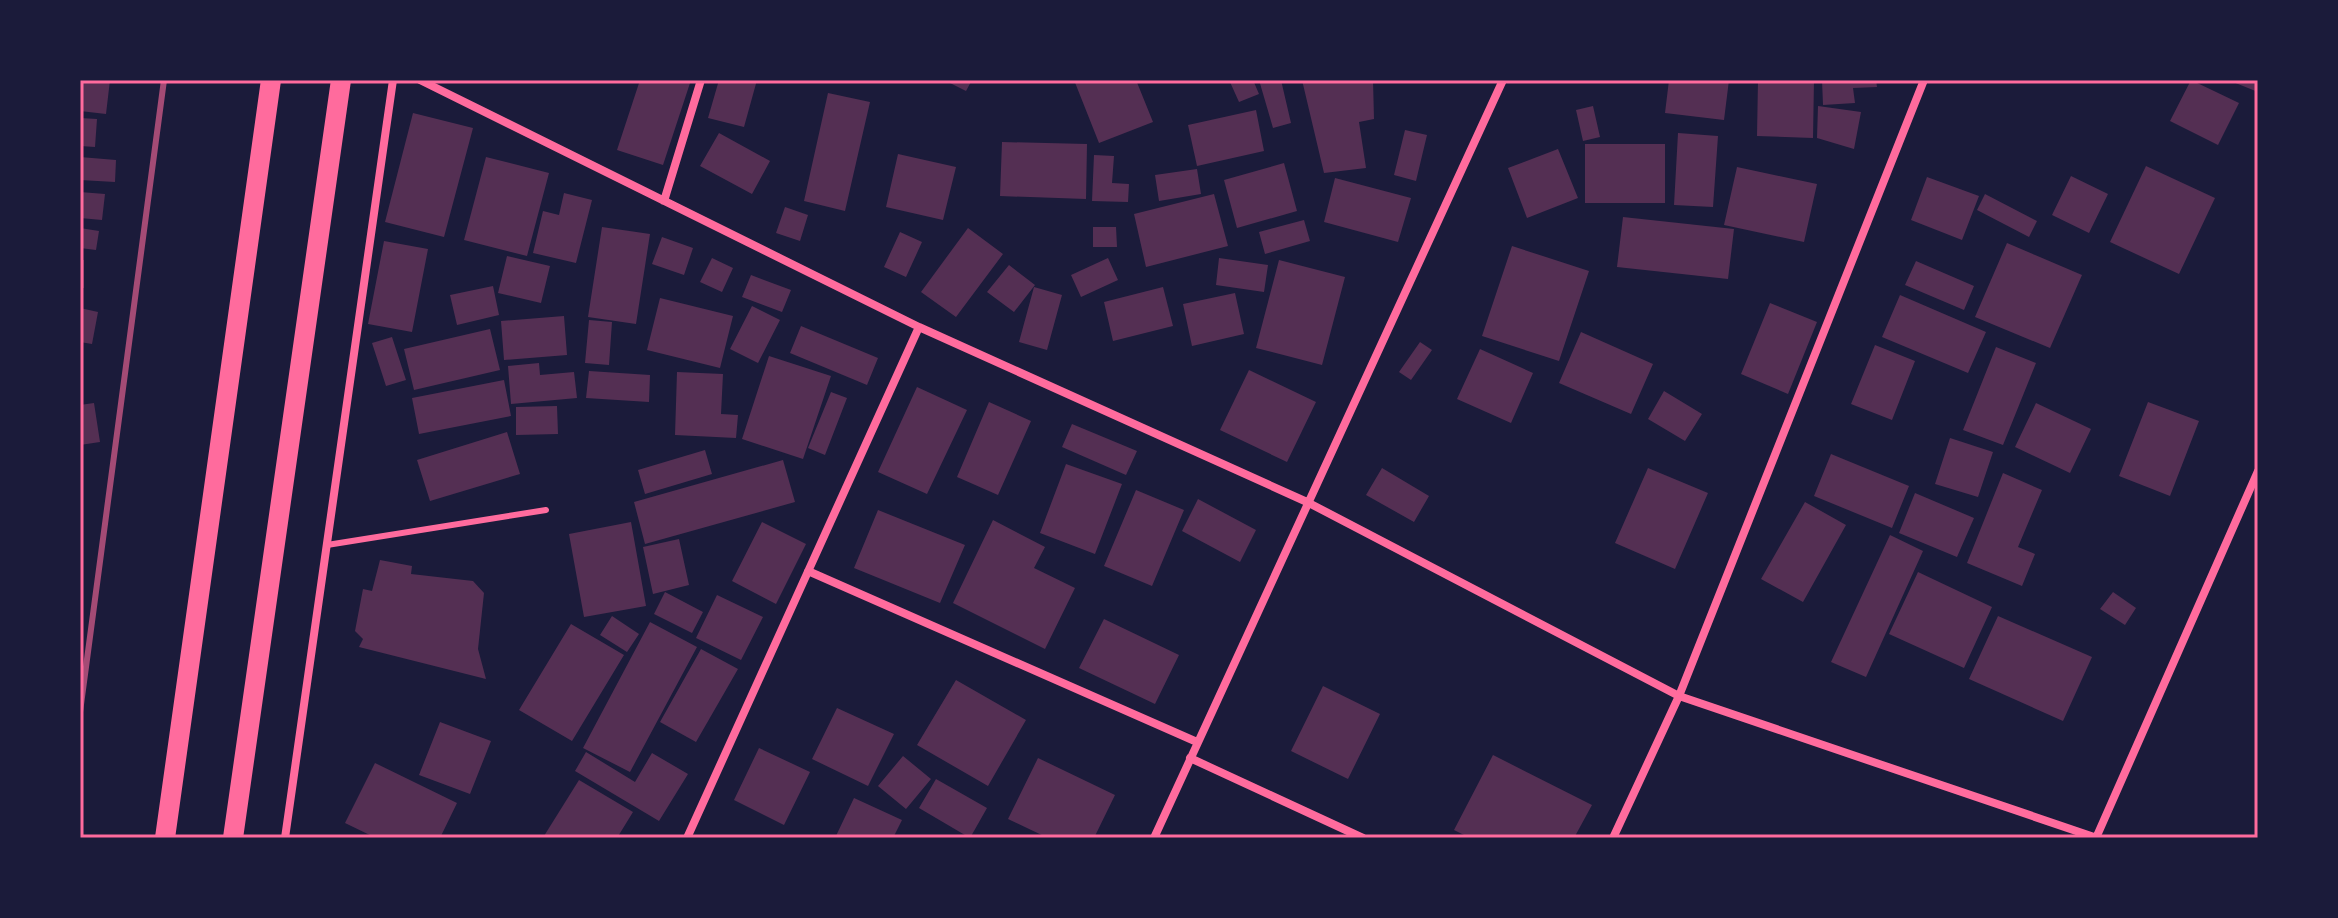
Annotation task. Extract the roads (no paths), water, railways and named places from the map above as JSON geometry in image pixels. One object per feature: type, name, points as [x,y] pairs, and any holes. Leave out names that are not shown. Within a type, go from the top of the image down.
[{"type":"main road","points":[[165,838],[271,80]]},
{"type":"main road","points":[[233,838],[341,80]]},
{"type":"street","points":[[285,838],[393,80]]},
{"type":"street","points":[[420,80],[919,327],[1307,502],[1679,696],[2097,838],[2258,471]]},
{"type":"street","points":[[664,201],[701,80]]},
{"type":"street","points":[[1154,838],[1503,80]]},
{"type":"street","points":[[1613,838],[1679,696],[1924,80]]},
{"type":"street","points":[[687,838],[919,327]]},
{"type":"street","points":[[808,571],[1197,742]]},
{"type":"street","points":[[1190,758],[1363,838]]},
{"type":"lane","points":[[327,545],[546,510]]},
{"type":"railway","points":[[80,712],[164,80]]}]
